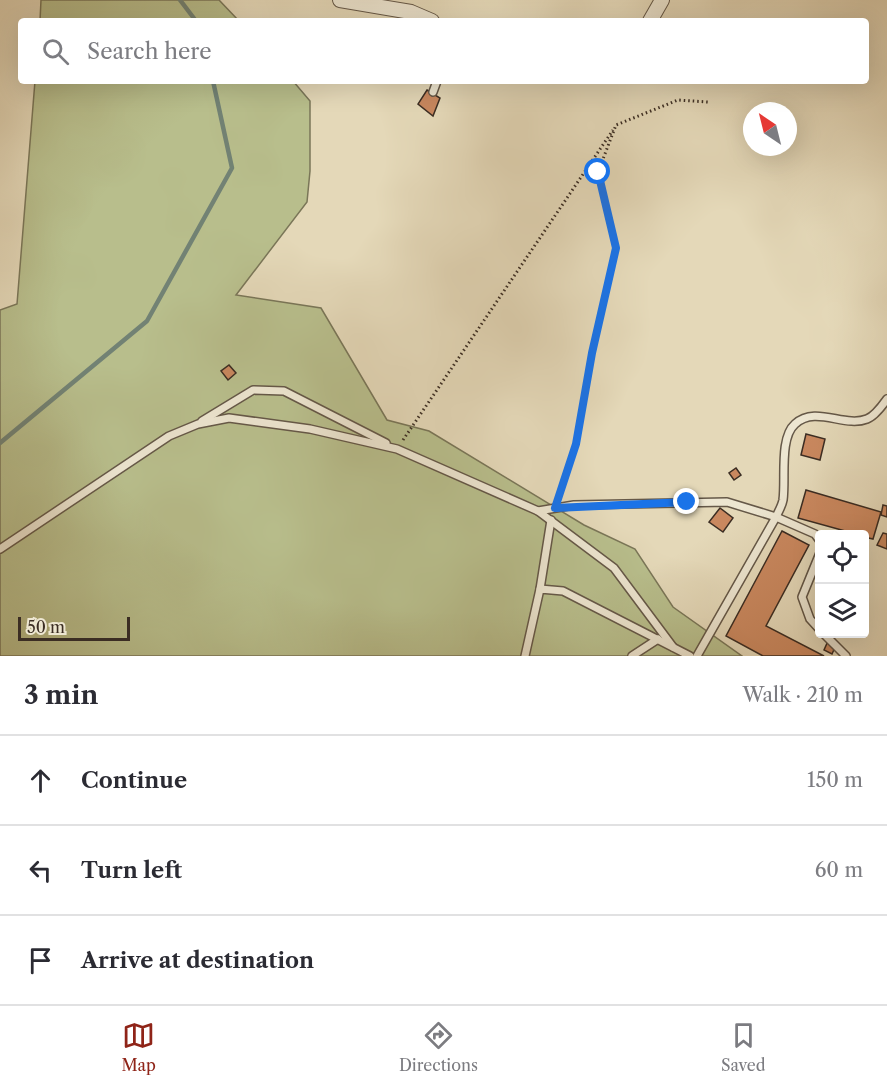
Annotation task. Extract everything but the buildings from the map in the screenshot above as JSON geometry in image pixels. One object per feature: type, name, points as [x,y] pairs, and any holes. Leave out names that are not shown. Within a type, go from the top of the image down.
[{"type":"street","points":[[340,0],[411,12],[425,18]]},
{"type":"street","points":[[652,18],[662,0]]},
{"type":"lane","points":[[434,92],[436,84]]},
{"type":"lane","points":[[0,549],[169,436],[198,424],[254,390],[284,391],[397,449],[538,511],[614,568],[673,647]]},
{"type":"lane","points":[[697,656],[776,517],[782,502],[786,438],[792,426],[800,419],[819,416],[855,420],[867,418],[887,399]]},
{"type":"lane","points":[[198,424],[229,418],[310,429],[397,449]]},
{"type":"lane","points":[[538,511],[596,504],[727,502],[776,517],[815,534]]},
{"type":"lane","points":[[525,656],[540,589],[551,520]]},
{"type":"lane","points":[[815,563],[802,597],[810,619],[815,625]]},
{"type":"lane","points":[[540,589],[563,591],[686,655]]},
{"type":"lane","points":[[829,638],[846,656]]},
{"type":"lane","points":[[632,656],[658,639]]},
{"type":"path","points":[[397,449],[616,125],[678,100],[708,102]]},
{"type":"path","points":[[555,508],[576,444],[592,353],[616,248],[598,172],[616,125]]},
{"type":"green space","points":[[41,0],[219,0],[236,18],[40,18]]},
{"type":"green space","points":[[35,84],[296,84],[310,101],[310,171],[307,202],[236,295],[321,308],[387,420],[429,431],[584,525],[635,549],[673,607],[742,656],[0,656],[0,310],[17,304]]},
{"type":"waterway","points":[[180,0],[194,18]]},
{"type":"waterway","points":[[0,443],[147,321],[232,168],[214,84]]},
{"type":"route","points":[[598,172],[616,248],[592,353],[576,444],[555,508],[574,505],[687,502]]}]
